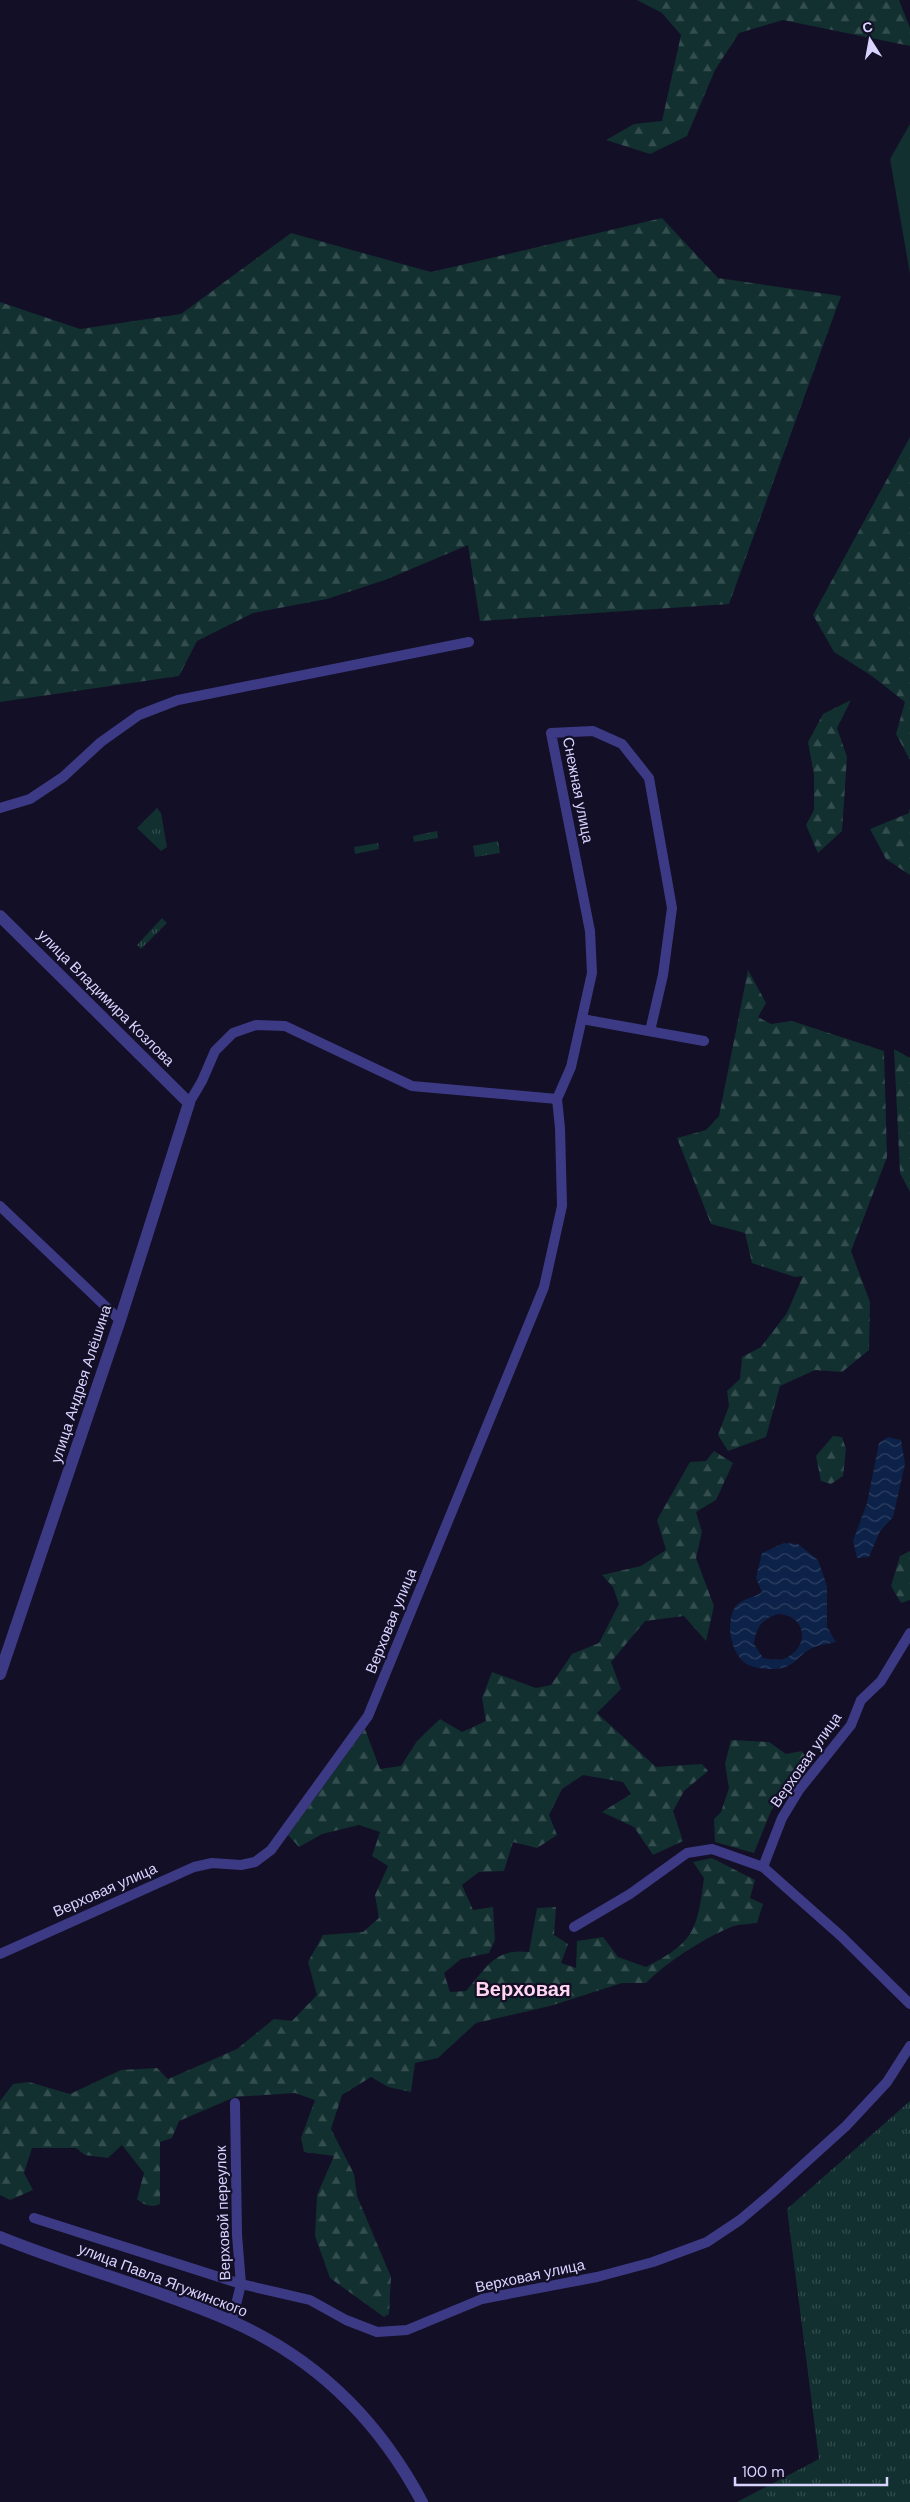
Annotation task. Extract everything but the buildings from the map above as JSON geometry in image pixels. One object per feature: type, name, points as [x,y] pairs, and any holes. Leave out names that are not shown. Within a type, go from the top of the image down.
[{"type":"street","points":[[0,808],[30,799],[63,777],[101,742],[139,715],[178,700],[469,642]]},
{"type":"street","name":"Снежная улица","points":[[557,1099],[571,1067],[592,973],[590,931],[551,733],[573,730],[593,732],[622,744],[649,778],[672,908],[664,975],[650,1031]]},
{"type":"street","name":"улица Владимира Козлова","points":[[0,916],[189,1103]]},
{"type":"street","points":[[582,1019],[704,1041]]},
{"type":"street","points":[[189,1103],[215,1051],[233,1033],[256,1025],[285,1026],[412,1086],[557,1099]]},
{"type":"street","name":"Верховая улица","points":[[0,1954],[194,1868],[212,1864],[241,1865],[255,1862],[271,1850],[368,1716],[544,1287],[562,1206],[560,1128],[557,1099]]},
{"type":"street","name":"улица Андрея Алёшина","points":[[0,1674],[120,1320],[189,1103]]},
{"type":"street","points":[[0,1206],[120,1320]]},
{"type":"street","name":"Верховая улица","points":[[763,1867],[782,1818],[799,1790],[851,1725],[861,1700],[881,1681],[910,1633]]},
{"type":"street","points":[[574,1926],[630,1894],[687,1853],[712,1849],[763,1867],[841,1936],[910,2004]]},
{"type":"street","name":"Верховая улица","points":[[34,2218],[241,2284],[310,2300],[346,2320],[377,2332],[407,2330],[482,2299],[597,2277],[653,2262],[707,2242],[740,2220],[846,2126],[887,2082],[910,2046]]},
{"type":"street","name":"Верховой переулок","points":[[232,2321],[241,2284],[237,2235],[235,2103]]},
{"type":"street","name":"улица Павла Ягужинского","points":[[0,2237],[232,2321],[308,2365],[346,2398],[376,2429],[403,2467],[422,2502]]},
{"type":"green space","points":[[637,0],[899,0],[910,28],[910,46],[783,20],[739,33],[715,70],[687,136],[650,154],[606,140],[634,124],[662,121],[681,35],[662,13]]},
{"type":"green space","points":[[910,124],[910,274],[890,159]]},
{"type":"green space","points":[[662,218],[718,278],[841,296],[729,604],[480,621],[468,545],[385,580],[327,599],[253,613],[197,641],[179,676],[0,702],[0,302],[80,329],[181,314],[291,233],[431,272]]},
{"type":"green space","points":[[910,437],[910,760],[896,734],[905,702],[872,676],[834,652],[813,615]]},
{"type":"green space","points":[[851,700],[837,728],[847,757],[842,831],[818,853],[806,825],[814,810],[814,775],[808,742],[823,714]]},
{"type":"green space","points":[[157,808],[161,813],[167,847],[161,851],[137,828]]},
{"type":"green space","points":[[910,808],[910,875],[886,859],[870,829],[909,813]]},
{"type":"green space","points":[[437,831],[438,838],[414,842],[413,836]]},
{"type":"green space","points":[[498,841],[500,853],[475,857],[473,846]]},
{"type":"green space","points":[[378,843],[379,849],[355,854],[354,847]]},
{"type":"green space","points":[[162,918],[167,923],[141,949],[137,945]]},
{"type":"green space","points":[[748,970],[766,1003],[758,1017],[771,1024],[792,1021],[884,1051],[887,1157],[851,1251],[870,1302],[869,1350],[842,1372],[815,1370],[780,1386],[766,1437],[728,1451],[718,1435],[729,1406],[727,1391],[740,1379],[742,1357],[761,1347],[787,1313],[803,1276],[795,1277],[752,1263],[745,1233],[711,1224],[677,1138],[706,1130],[719,1116]]},
{"type":"green space","points":[[894,1049],[910,1058],[910,1192],[900,1173]]},
{"type":"green space","points":[[833,1436],[842,1437],[846,1449],[843,1476],[831,1484],[821,1481],[816,1456]]},
{"type":"green space","points":[[714,1451],[733,1463],[716,1500],[696,1512],[702,1532],[696,1558],[714,1606],[706,1641],[684,1616],[645,1621],[611,1662],[621,1689],[597,1713],[656,1767],[702,1764],[708,1771],[684,1791],[673,1811],[683,1841],[653,1855],[634,1827],[602,1812],[631,1794],[623,1782],[583,1775],[562,1789],[549,1815],[557,1835],[537,1848],[513,1842],[504,1871],[479,1872],[462,1885],[473,1910],[493,1907],[495,1940],[489,1953],[461,1959],[444,1973],[450,1992],[466,1991],[486,1967],[500,1956],[508,1953],[529,1952],[537,1908],[556,1907],[554,1935],[568,1944],[561,1963],[576,1968],[577,1941],[603,1937],[618,1957],[646,1967],[675,1950],[691,1933],[699,1910],[704,1878],[693,1862],[712,1858],[755,1880],[750,1898],[763,1904],[757,1923],[743,1924],[723,1930],[675,1959],[646,1983],[622,1983],[550,2006],[476,2023],[438,2058],[415,2063],[411,2092],[388,2087],[371,2077],[342,2095],[331,2129],[354,2174],[357,2196],[391,2277],[389,2314],[384,2317],[330,2278],[315,2236],[317,2195],[334,2156],[304,2152],[301,2138],[315,2100],[295,2093],[235,2097],[179,2121],[172,2138],[160,2142],[160,2204],[148,2205],[137,2199],[144,2173],[122,2145],[108,2158],[85,2155],[76,2148],[32,2148],[24,2173],[33,2190],[10,2200],[0,2195],[0,2101],[13,2084],[29,2082],[70,2094],[121,2070],[157,2068],[168,2079],[237,2049],[274,2019],[292,2021],[317,1995],[308,1962],[323,1935],[363,1932],[379,1918],[375,1895],[388,1866],[372,1856],[380,1832],[359,1825],[322,1834],[299,1847],[288,1835],[365,1729],[380,1769],[401,1766],[417,1741],[440,1719],[462,1732],[486,1721],[482,1698],[492,1672],[536,1688],[551,1685],[572,1654],[599,1643],[619,1604],[613,1587],[602,1575],[641,1566],[666,1550],[657,1520],[690,1462],[706,1461]]},
{"type":"green space","points":[[910,1551],[910,1600],[901,1603],[891,1586],[900,1556]]},
{"type":"green space","points":[[731,1740],[769,1742],[786,1754],[802,1751],[809,1764],[790,1779],[771,1811],[754,1853],[715,1842],[714,1819],[721,1812],[729,1788],[725,1764]]},
{"type":"green space","points":[[910,2101],[910,2502],[737,2502],[819,2459],[787,2209]]},
{"type":"water","points":[[888,1437],[901,1440],[905,1464],[893,1517],[880,1531],[869,1557],[857,1558],[853,1541],[867,1503],[879,1443]]},
{"type":"water","points":[[784,1543],[798,1544],[818,1560],[827,1586],[827,1627],[836,1642],[806,1651],[790,1665],[778,1669],[758,1668],[744,1662],[735,1649],[730,1633],[731,1616],[737,1605],[762,1592],[756,1578],[762,1553]],"holes":[[[778,1614],[795,1620],[802,1632],[799,1646],[794,1653],[786,1658],[774,1660],[763,1658],[754,1644],[758,1628],[772,1616]]]},
{"type":"district","name":"Верховая","points":[[523,1989]]}]
